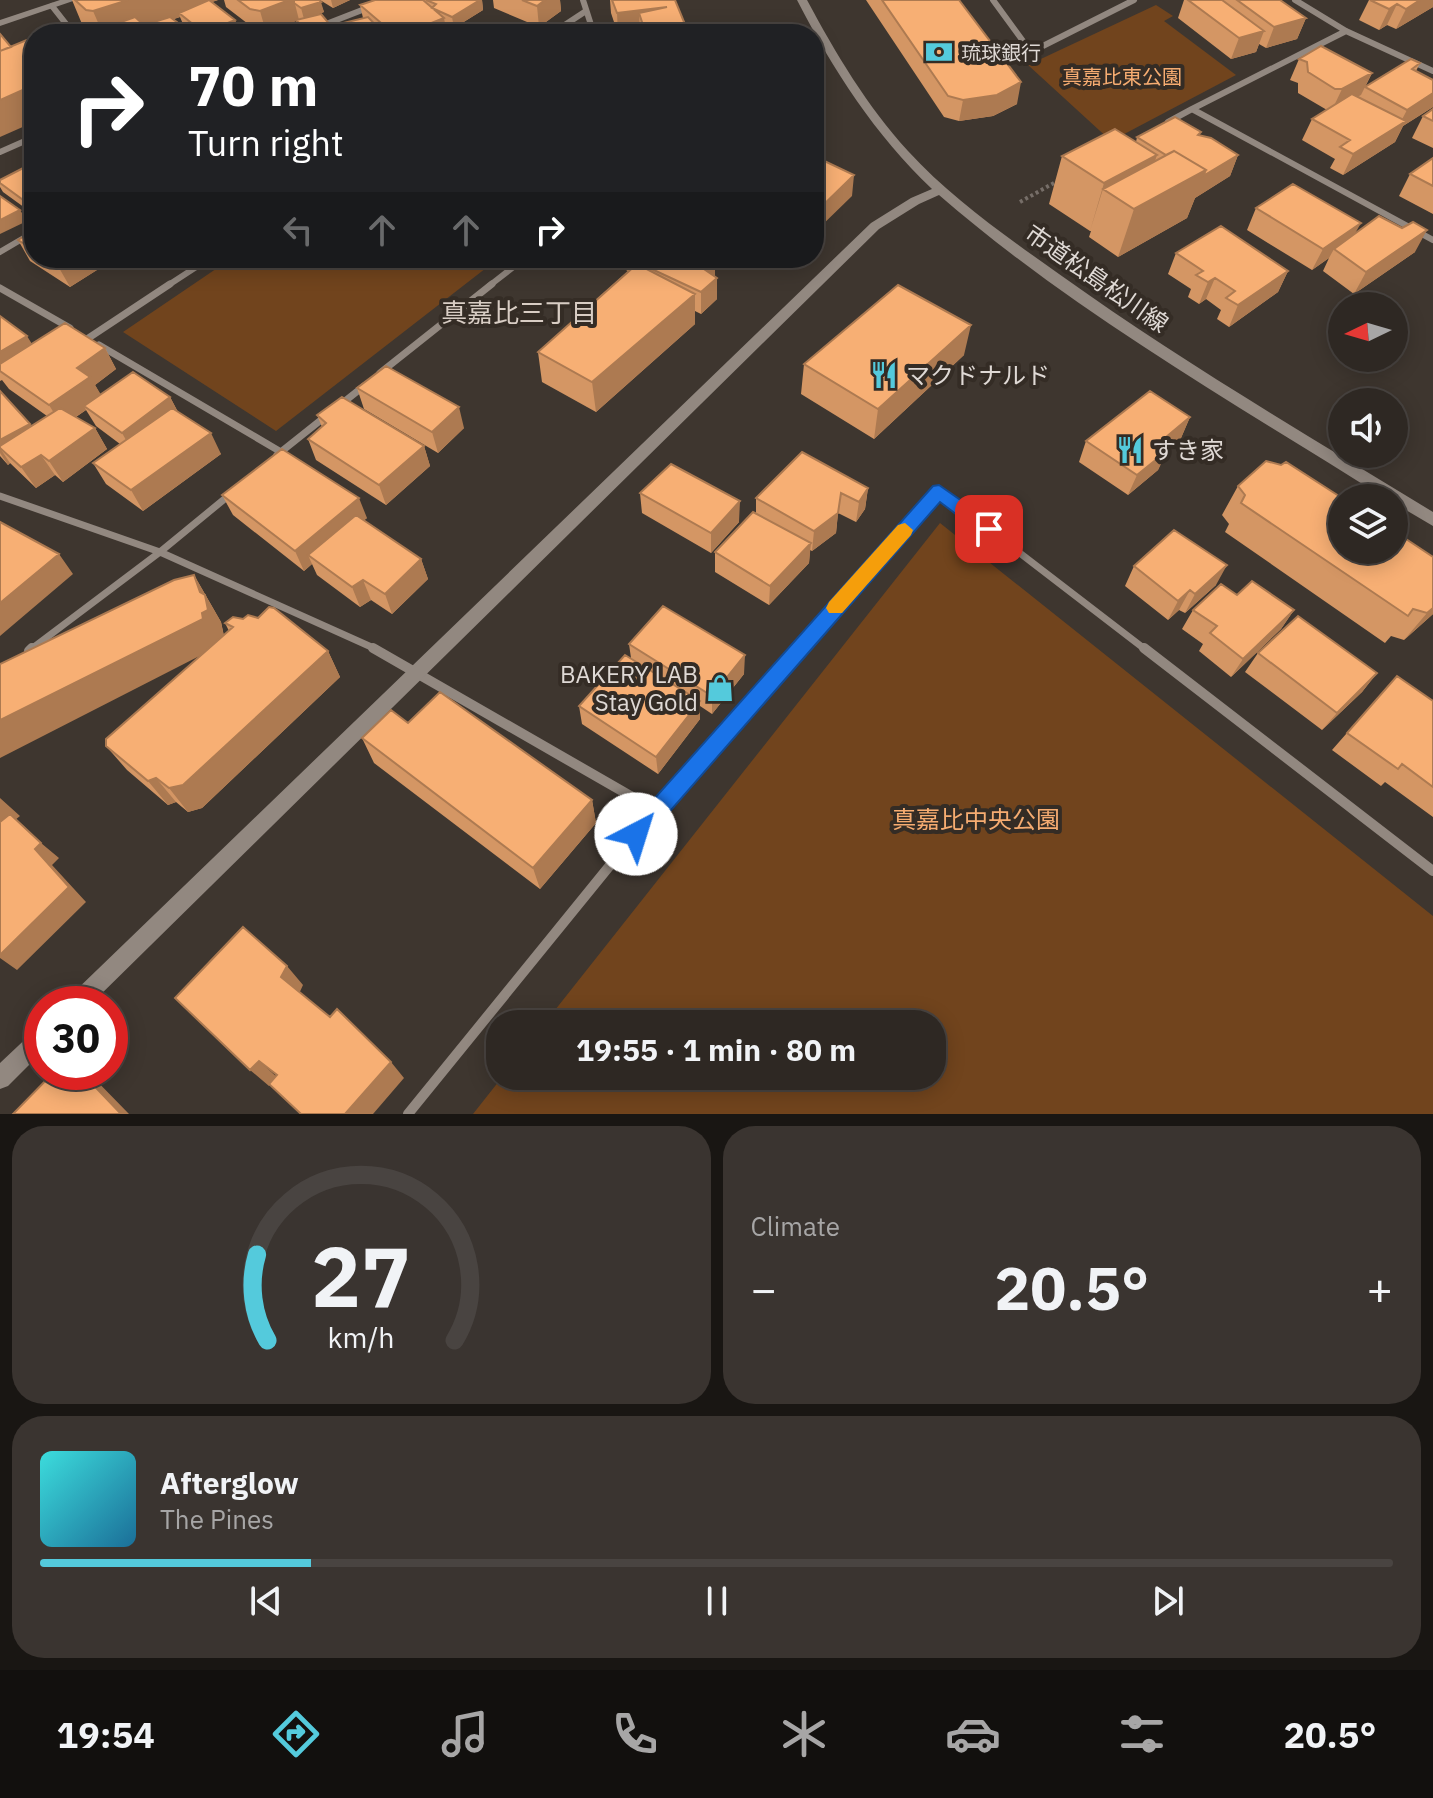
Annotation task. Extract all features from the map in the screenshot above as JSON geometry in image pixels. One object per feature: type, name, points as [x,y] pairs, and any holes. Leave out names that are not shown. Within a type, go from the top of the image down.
[{"type":"street","points":[[0,23],[71,0]]},
{"type":"street","points":[[325,24],[388,0]]},
{"type":"street","points":[[583,0],[591,24]]},
{"type":"street","name":"市道松島松川線","points":[[802,0],[815,24]]},
{"type":"street","points":[[993,0],[1031,52],[1134,0]]},
{"type":"street","points":[[1295,0],[1346,31],[1433,71]]},
{"type":"street","points":[[52,6],[66,24]]},
{"type":"street","points":[[566,24],[586,11]]},
{"type":"street","points":[[1166,123],[1346,31]]},
{"type":"street","name":"市道松島松川線","points":[[824,40],[873,115],[905,155],[940,190],[1069,288],[1161,351],[1433,520]]},
{"type":"street","points":[[1192,109],[1433,240]]},
{"type":"street","points":[[0,152],[24,141]]},
{"type":"street","points":[[94,986],[875,226],[915,201],[940,190]]},
{"type":"street","points":[[0,252],[24,238]]},
{"type":"street","points":[[87,339],[195,268]]},
{"type":"street","points":[[269,462],[512,268]]},
{"type":"street","points":[[0,288],[281,452]]},
{"type":"street","points":[[25,655],[160,552],[245,482]]},
{"type":"street","points":[[408,1114],[655,810],[939,491],[1433,871]]},
{"type":"street","points":[[0,496],[160,552],[418,670],[655,810]]},
{"type":"street","points":[[0,1078],[24,1055]]},
{"type":"path","points":[[1020,202],[1071,174]]},
{"type":"green space","name":"真嘉比東公園","points":[[1156,5],[1173,16],[1164,21],[1236,75],[1111,141],[1028,65]]},
{"type":"green space","points":[[217,268],[486,268],[276,431],[123,332]]},
{"type":"green space","name":"真嘉比中央公園","points":[[940,523],[1433,916],[1433,1114],[473,1114],[492,1090],[946,1090],[946,1010],[555,1010]]},
{"type":"building","points":[[75,0],[128,0],[93,11],[86,10]]},
{"type":"building","points":[[209,0],[235,20],[225,24],[193,24],[179,13]]},
{"type":"building","points":[[238,0],[289,0],[260,11],[250,9]]},
{"type":"building","points":[[294,0],[319,0],[321,2],[301,8]]},
{"type":"building","points":[[375,0],[423,0],[444,18],[429,24],[382,24],[360,5]]},
{"type":"building","points":[[426,0],[480,0],[452,17],[432,8],[436,4]]},
{"type":"building","points":[[522,0],[545,0],[537,6]]},
{"type":"building","points":[[612,0],[675,0],[685,24],[643,24],[639,13],[667,7],[617,13]]},
{"type":"building","name":"琉球銀行","points":[[882,0],[959,0],[1021,82],[997,95],[963,100],[948,96]]},
{"type":"building","points":[[1188,0],[1222,0],[1264,31],[1239,38]]},
{"type":"building","points":[[1237,0],[1280,0],[1306,18],[1274,27]]},
{"type":"building","points":[[1370,0],[1420,0],[1406,9],[1397,4],[1389,9]]},
{"type":"building","points":[[321,14],[329,24],[300,24],[296,20]]},
{"type":"building","points":[[135,17],[143,24],[116,24]]},
{"type":"building","points":[[170,17],[179,24],[147,24]]},
{"type":"building","points":[[368,17],[375,24],[339,24]]},
{"type":"building","points":[[0,34],[11,47],[0,51]]},
{"type":"building","points":[[24,41],[24,89],[0,100],[0,51]]},
{"type":"building","points":[[1321,46],[1372,73],[1342,89],[1335,89],[1308,72],[1307,62],[1299,59]]},
{"type":"building","points":[[1411,59],[1420,63],[1412,69],[1433,80],[1433,93],[1407,110],[1365,87]]},
{"type":"building","points":[[1352,94],[1406,121],[1353,154],[1340,147],[1350,140],[1312,119]]},
{"type":"building","points":[[1433,109],[1433,121],[1423,116]]},
{"type":"building","points":[[1175,117],[1201,132],[1198,135],[1211,138],[1238,155],[1203,176],[1206,170],[1174,151],[1166,155],[1137,137]]},
{"type":"building","points":[[1115,129],[1157,155],[1104,183],[1062,156]]},
{"type":"building","points":[[1174,151],[1206,170],[1134,209],[1103,189]]},
{"type":"building","points":[[1433,158],[1433,186],[1410,174]]},
{"type":"building","points":[[824,161],[854,175],[824,204]]},
{"type":"building","points":[[24,168],[24,201],[0,183],[0,180]]},
{"type":"building","points":[[1293,184],[1361,223],[1323,249],[1256,208]]},
{"type":"building","points":[[0,196],[20,210],[0,220]]},
{"type":"building","points":[[1379,216],[1402,228],[1413,222],[1427,230],[1366,272],[1334,249]]},
{"type":"building","points":[[1221,226],[1288,271],[1238,305],[1226,298],[1235,291],[1215,278],[1208,282],[1196,275],[1203,271],[1176,253]]},
{"type":"building","points":[[632,268],[645,268],[695,294],[592,382],[538,352]]},
{"type":"building","points":[[649,268],[705,268],[717,278],[701,292]]},
{"type":"building","points":[[898,285],[971,325],[878,409],[804,364]]},
{"type":"building","points":[[0,316],[27,336],[0,352]]},
{"type":"building","points":[[65,323],[105,348],[77,368],[90,377],[49,405],[0,371],[0,364]]},
{"type":"building","points":[[386,366],[459,407],[432,432],[357,388]]},
{"type":"building","points":[[133,372],[170,397],[122,433],[84,406]]},
{"type":"building","points":[[0,391],[30,424],[0,440]]},
{"type":"building","points":[[1150,391],[1190,417],[1159,443],[1168,450],[1137,475],[1086,441]]},
{"type":"building","points":[[342,397],[424,446],[379,485],[308,439],[326,423],[317,415]]},
{"type":"building","points":[[60,408],[95,428],[49,461],[41,455],[21,467],[0,448],[0,446]]},
{"type":"building","points":[[172,408],[211,433],[131,490],[93,463]]},
{"type":"building","points":[[282,449],[359,498],[295,551],[222,495]]},
{"type":"building","points":[[802,452],[868,488],[859,502],[841,493],[838,513],[814,531],[756,498]]},
{"type":"building","points":[[1266,461],[1281,465],[1286,462],[1328,489],[1328,562],[1241,503],[1245,495],[1238,486]]},
{"type":"building","points":[[671,464],[740,501],[711,533],[640,493]]},
{"type":"building","points":[[753,512],[811,543],[770,586],[715,552]]},
{"type":"building","points":[[356,515],[421,559],[385,594],[363,580],[352,587],[308,555]]},
{"type":"building","points":[[0,522],[59,554],[0,603]]},
{"type":"building","points":[[1174,530],[1227,565],[1195,594],[1190,590],[1178,601],[1134,566]]},
{"type":"building","points":[[1408,540],[1433,557],[1433,608],[1427,613],[1413,609],[1408,616],[1331,564],[1408,564]]},
{"type":"building","points":[[194,575],[200,592],[205,595],[208,610],[202,613],[203,619],[0,720],[0,664],[174,580]]},
{"type":"building","points":[[1252,581],[1294,610],[1243,659],[1210,633],[1217,626],[1193,610],[1221,584],[1237,595]]},
{"type":"building","points":[[663,606],[745,655],[712,696],[629,644]]},
{"type":"building","points":[[269,607],[328,651],[183,785],[169,788],[156,778],[148,781],[106,746],[106,739],[233,627],[225,623],[233,617],[243,619],[248,615],[258,618]]},
{"type":"building","points":[[1298,616],[1377,673],[1337,713],[1258,653]]},
{"type":"building","points":[[625,655],[700,701],[656,757],[579,706]]},
{"type":"building","points":[[1397,676],[1433,701],[1433,787],[1402,764],[1398,769],[1347,733]]},
{"type":"building","points":[[440,692],[592,800],[533,868],[362,738],[391,710],[408,723]]},
{"type":"building","points":[[10,814],[41,843],[35,849],[69,887],[0,955],[0,822]]},
{"type":"building","points":[[243,927],[287,966],[281,977],[330,1017],[337,1009],[391,1062],[345,1114],[301,1114],[269,1084],[277,1075],[259,1061],[250,1070],[175,998]]},
{"type":"building","points":[[36,1090],[98,1090],[121,1114],[13,1114]]},
{"type":"slow traffic","points":[[835,608],[905,530]]},
{"type":"place","name":"琉球銀行","points":[[939,52]]},
{"type":"place","name":"マクドナルド","points":[[884,375]]},
{"type":"place","name":"すき家","points":[[1130,450]]},
{"type":"place","name":"BAKERY LAB Stay Gold","points":[[720,688]]},
{"type":"district","name":"真嘉比三丁目","points":[[519,312]]},
{"type":"route","points":[[636,834],[939,491],[989,529]]}]
